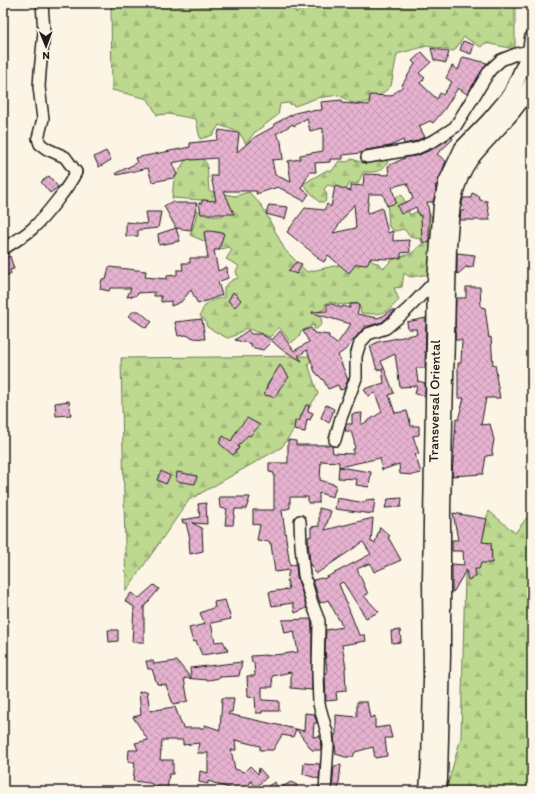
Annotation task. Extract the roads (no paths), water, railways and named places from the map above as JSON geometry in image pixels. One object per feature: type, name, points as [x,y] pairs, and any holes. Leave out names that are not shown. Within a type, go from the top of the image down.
[{"type":"main road","name":"Transversal Oriental","points":[[438,791],[440,779],[443,655],[438,503],[435,281],[441,205],[446,182],[462,148],[511,94],[531,44]]},
{"type":"main road","name":"Transversal Oriental","points":[[427,791],[430,755],[432,642],[430,567],[438,503],[451,208],[455,194],[471,160],[513,112],[532,82]]},
{"type":"street","points":[[3,249],[31,230],[72,180],[76,172],[65,157],[44,147],[40,144],[38,138],[43,119],[39,87],[44,32],[42,3]]},
{"type":"street","points":[[367,157],[415,149],[436,140],[455,127],[490,70],[501,60],[516,54],[531,44]]},
{"type":"street","points":[[335,440],[341,418],[356,378],[356,356],[360,343],[368,334],[386,328],[407,310],[435,281]]},
{"type":"street","points":[[300,522],[304,575],[319,621],[319,704],[327,734],[328,745],[325,791]]}]
